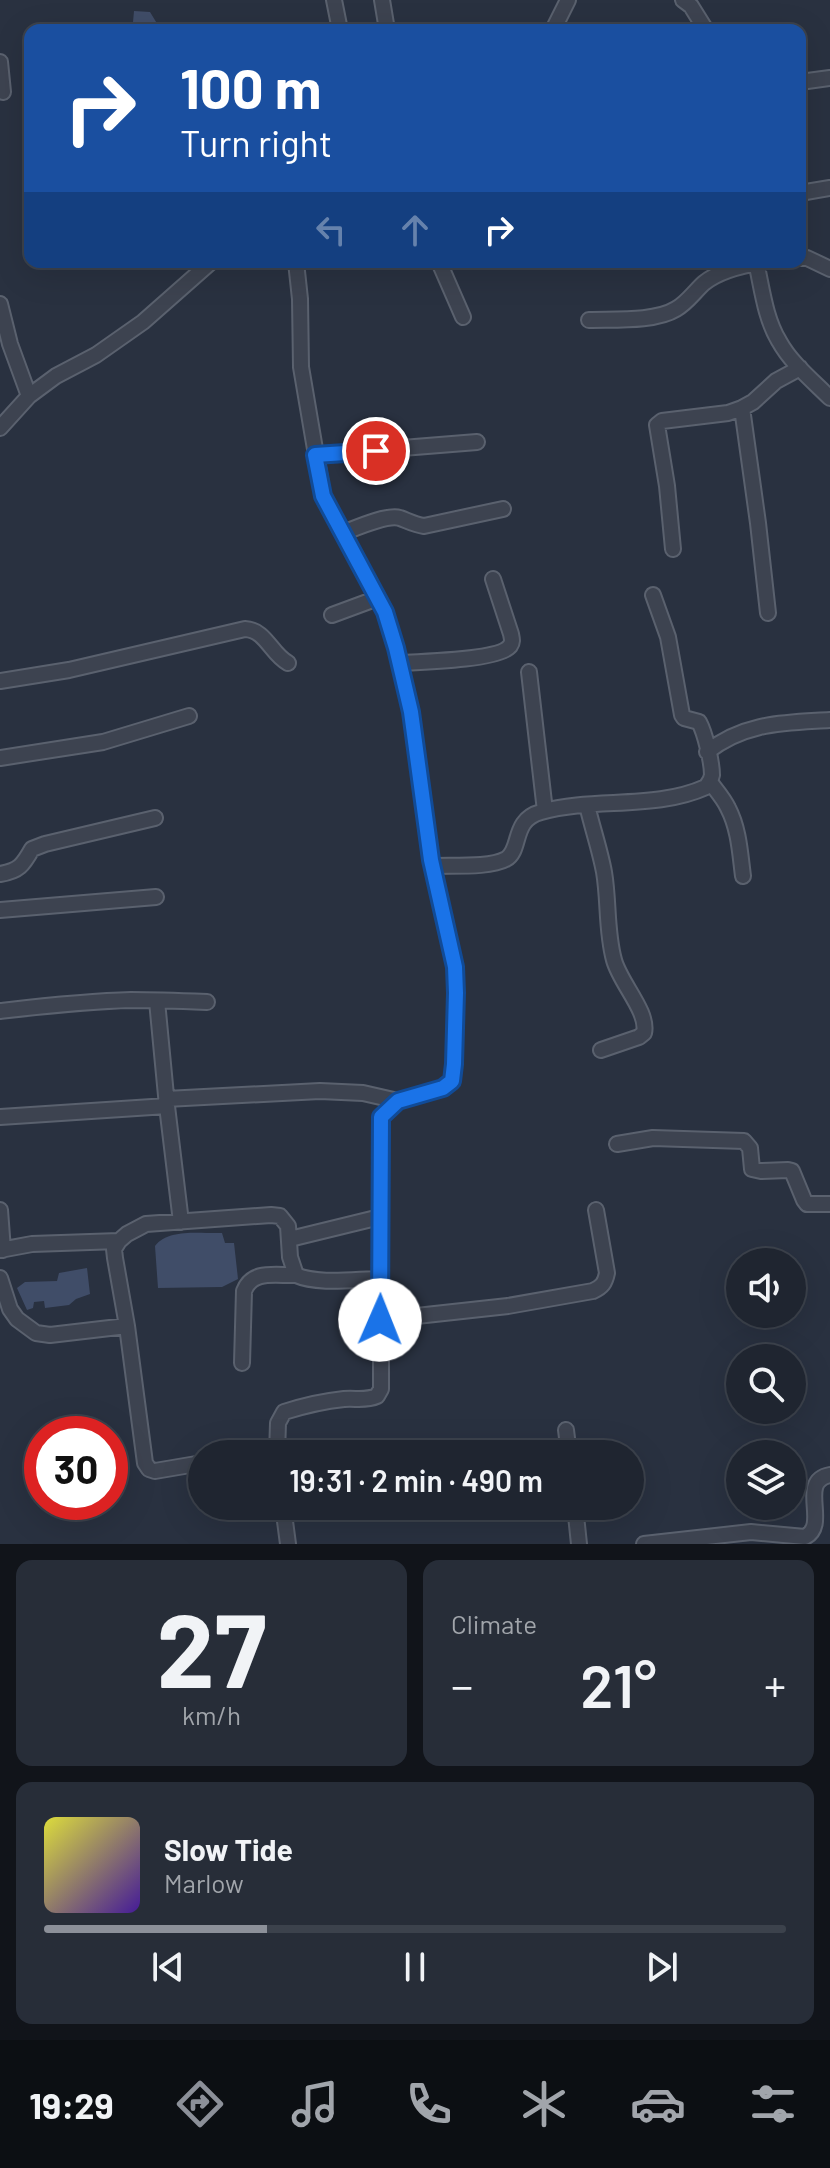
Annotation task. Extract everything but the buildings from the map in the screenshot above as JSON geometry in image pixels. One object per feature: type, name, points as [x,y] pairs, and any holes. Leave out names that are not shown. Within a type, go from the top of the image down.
[{"type":"street","points":[[334,0],[339,24]]},
{"type":"street","points":[[382,0],[386,24]]},
{"type":"street","points":[[556,24],[568,0]]},
{"type":"street","points":[[683,0],[691,6],[702,24]]},
{"type":"street","points":[[0,62],[3,92]]},
{"type":"street","points":[[806,81],[830,78]]},
{"type":"street","points":[[806,192],[830,188]]},
{"type":"street","points":[[806,259],[830,269]]},
{"type":"street","points":[[0,428],[29,396],[143,322],[204,268]]},
{"type":"street","points":[[277,1440],[278,1423],[284,1412],[344,1399],[369,1399],[377,1396],[381,1389],[381,1117],[398,1101],[443,1088],[452,1081],[456,993],[455,967],[432,866],[411,712],[399,663],[385,612],[323,496],[301,367],[297,268]]},
{"type":"street","points":[[442,268],[463,317]]},
{"type":"street","points":[[589,320],[642,317],[675,310],[706,282],[740,268]]},
{"type":"street","points":[[760,268],[769,318],[779,342],[830,398]]},
{"type":"street","points":[[0,304],[10,344],[29,396]]},
{"type":"street","points":[[673,549],[657,425],[662,421],[728,413],[742,408],[776,381],[800,368]]},
{"type":"street","points":[[742,408],[768,613]]},
{"type":"street","points":[[315,455],[477,442]]},
{"type":"street","points":[[343,533],[389,518],[424,526],[503,509]]},
{"type":"street","points":[[399,663],[481,656],[510,647],[511,634],[493,579]]},
{"type":"street","points":[[432,866],[504,860],[511,855],[524,823],[531,816],[545,811],[655,800],[706,787],[712,774],[704,733],[699,722],[682,715],[668,637],[653,595]]},
{"type":"street","points":[[332,615],[378,598]]},
{"type":"street","points":[[0,681],[99,663],[245,629],[260,634],[279,658],[288,663]]},
{"type":"street","points":[[529,672],[545,811]]},
{"type":"street","points":[[0,758],[103,742],[189,716]]},
{"type":"street","points":[[707,752],[723,740],[745,731],[779,723],[830,720]]},
{"type":"street","points":[[710,782],[728,805],[733,818],[743,876]]},
{"type":"street","points":[[587,805],[604,873],[614,959],[627,991],[643,1015],[645,1027],[639,1037],[601,1050]]},
{"type":"street","points":[[0,874],[14,872],[32,849],[45,844],[155,818]]},
{"type":"street","points":[[0,910],[156,897]]},
{"type":"street","points":[[157,1001],[181,1222]]},
{"type":"street","points":[[0,1011],[61,1003],[207,1002]]},
{"type":"street","points":[[0,1117],[330,1091],[363,1093],[398,1101]]},
{"type":"street","points":[[617,1144],[653,1138],[744,1141],[750,1148],[752,1169],[792,1171],[807,1204],[830,1204]]},
{"type":"street","points":[[0,1210],[2,1250],[32,1244],[119,1241]]},
{"type":"street","points":[[380,1320],[508,1306],[601,1288],[607,1273],[596,1210]]},
{"type":"street","points":[[188,1465],[155,1471],[145,1463],[114,1249],[119,1241],[146,1224],[280,1216],[288,1226],[290,1257],[296,1275]]},
{"type":"street","points":[[289,1237],[380,1217]]},
{"type":"street","points":[[242,1363],[244,1291],[247,1282],[253,1278],[296,1275],[315,1280],[381,1279]]},
{"type":"street","points":[[0,1278],[10,1309],[17,1319],[42,1335],[127,1326]]},
{"type":"street","points":[[566,1430],[567,1440]]},
{"type":"street","points":[[644,1544],[751,1532],[805,1537],[813,1534],[820,1520],[816,1489],[818,1481],[830,1475]]},
{"type":"street","points":[[285,1520],[288,1544]]},
{"type":"street","points":[[576,1520],[579,1544]]},
{"type":"water","points":[[134,11],[150,12],[157,24],[126,24],[133,22]]},
{"type":"water","points":[[222,1233],[225,1243],[234,1243],[238,1279],[222,1287],[158,1288],[155,1246],[161,1240],[177,1234]]},
{"type":"water","points":[[87,1268],[90,1294],[69,1305],[45,1308],[44,1301],[34,1302],[33,1308],[27,1310],[17,1288],[25,1282],[57,1281],[59,1273]]},
{"type":"route","points":[[376,451],[315,455],[323,496],[385,612],[396,648],[411,712],[431,860],[455,967],[456,993],[452,1081],[443,1088],[398,1101],[381,1117],[380,1320]]}]
